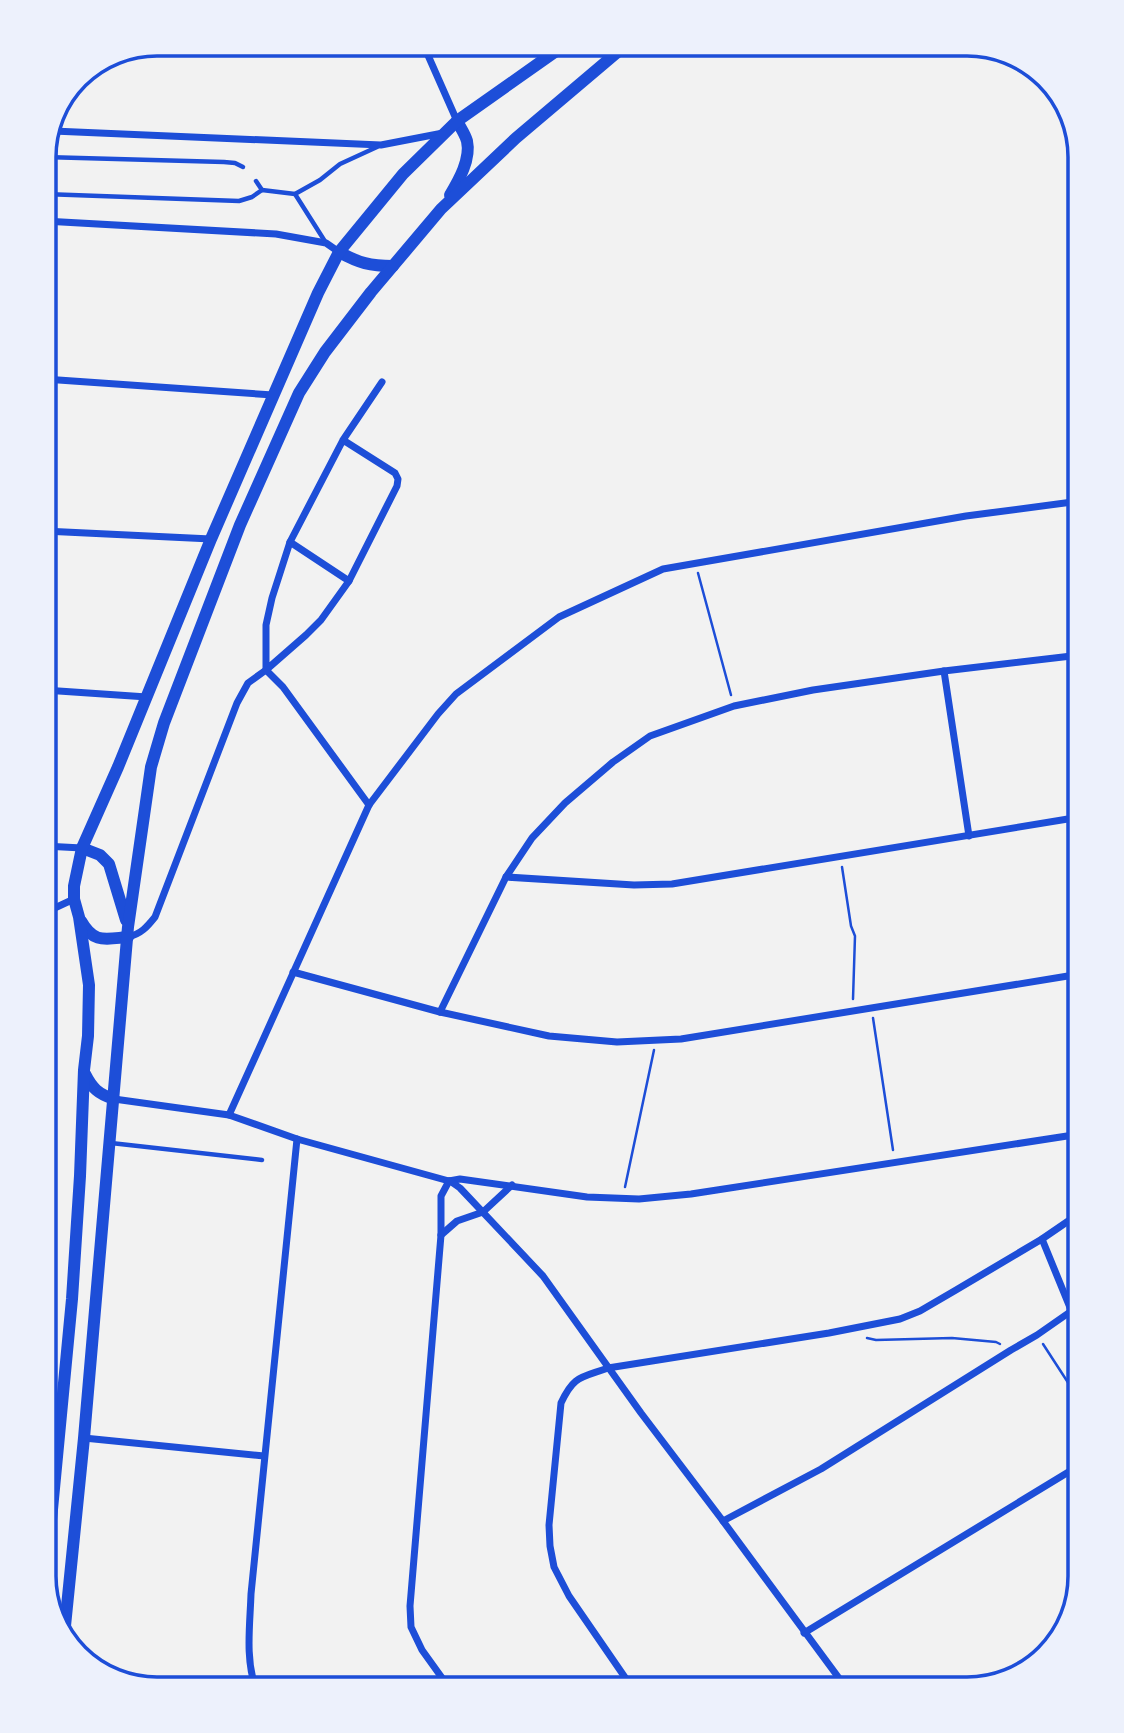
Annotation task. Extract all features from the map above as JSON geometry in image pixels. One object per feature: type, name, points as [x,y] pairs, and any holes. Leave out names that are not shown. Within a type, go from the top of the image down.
[{"type":"main road","points":[[56,1473],[72,1298],[88,1036],[89,985],[74,900],[74,886],[82,848],[273,395],[339,252],[403,174],[444,133],[549,56]]},
{"type":"main road","points":[[66,1620],[128,932],[152,767],[164,723],[240,525],[299,393],[325,352],[441,209],[516,138],[613,56]]},
{"type":"main road","points":[[441,209],[456,186],[466,162],[466,138],[457,121]]},
{"type":"main road","points":[[339,252],[370,266],[393,266]]},
{"type":"main road","points":[[82,848],[100,855],[109,864],[128,932]]},
{"type":"main road","points":[[79,917],[88,932],[102,939],[128,932]]},
{"type":"main road","points":[[84,1070],[92,1087],[114,1099]]},
{"type":"street","points":[[428,56],[457,121]]},
{"type":"street","points":[[59,131],[381,145],[444,133]]},
{"type":"street","points":[[56,222],[276,234],[326,243],[339,252]]},
{"type":"street","points":[[56,380],[273,395]]},
{"type":"street","points":[[369,805],[283,687],[266,670],[266,625],[290,542],[343,440],[382,382]]},
{"type":"street","points":[[128,932],[137,934],[155,917],[237,703],[248,683],[321,620],[349,581],[397,486],[395,473],[343,440]]},
{"type":"street","points":[[229,1115],[369,805],[456,694],[559,617],[663,569],[966,516],[1068,503]]},
{"type":"street","points":[[56,532],[211,539]]},
{"type":"street","points":[[290,542],[349,581]]},
{"type":"street","points":[[440,1012],[506,877],[532,838],[565,803],[613,762],[650,736],[734,706],[813,690],[1068,656]]},
{"type":"street","points":[[944,671],[969,836]]},
{"type":"street","points":[[56,691],[147,697]]},
{"type":"street","points":[[506,877],[634,885],[672,884],[1068,819]]},
{"type":"street","points":[[56,846],[82,848]]},
{"type":"street","points":[[56,908],[74,900]]},
{"type":"street","points":[[293,972],[440,1012],[549,1036],[617,1042],[681,1039],[1068,976]]},
{"type":"street","points":[[114,1099],[229,1115],[297,1139],[449,1181],[460,1188],[543,1276],[608,1368],[838,1677]]},
{"type":"street","points":[[449,1181],[460,1179],[587,1196],[639,1199],[691,1194],[1068,1137]]},
{"type":"street","points":[[252,1677],[249,1651],[251,1594],[297,1139]]},
{"type":"street","points":[[441,1677],[422,1650],[411,1627],[410,1606],[441,1235],[441,1196],[449,1181]]},
{"type":"street","points":[[441,1235],[457,1221],[483,1212],[512,1185]]},
{"type":"street","points":[[624,1677],[569,1596],[554,1567],[549,1525],[561,1403],[568,1387],[577,1379],[608,1368],[900,1319],[947,1296],[1068,1221]]},
{"type":"street","points":[[1042,1239],[1068,1303]]},
{"type":"street","points":[[723,1521],[821,1469],[1038,1335],[1068,1312]]},
{"type":"street","points":[[84,1438],[264,1456]]},
{"type":"street","points":[[804,1633],[1068,1472]]},
{"type":"lane","points":[[56,194],[239,201],[262,190],[295,194],[320,180],[340,164],[381,145]]},
{"type":"lane","points":[[56,157],[224,162],[243,167]]},
{"type":"lane","points":[[256,181],[262,190]]},
{"type":"lane","points":[[295,194],[326,243]]},
{"type":"lane","points":[[110,1143],[262,1160]]},
{"type":"path","points":[[696,563],[734,706]]},
{"type":"path","points":[[840,857],[850,926],[855,936],[852,1011]]},
{"type":"path","points":[[871,1008],[895,1162]]},
{"type":"path","points":[[622,1198],[656,1040]]},
{"type":"path","points":[[1038,1335],[1068,1382]]},
{"type":"path","points":[[865,1338],[963,1339],[996,1342],[1011,1350]]}]
